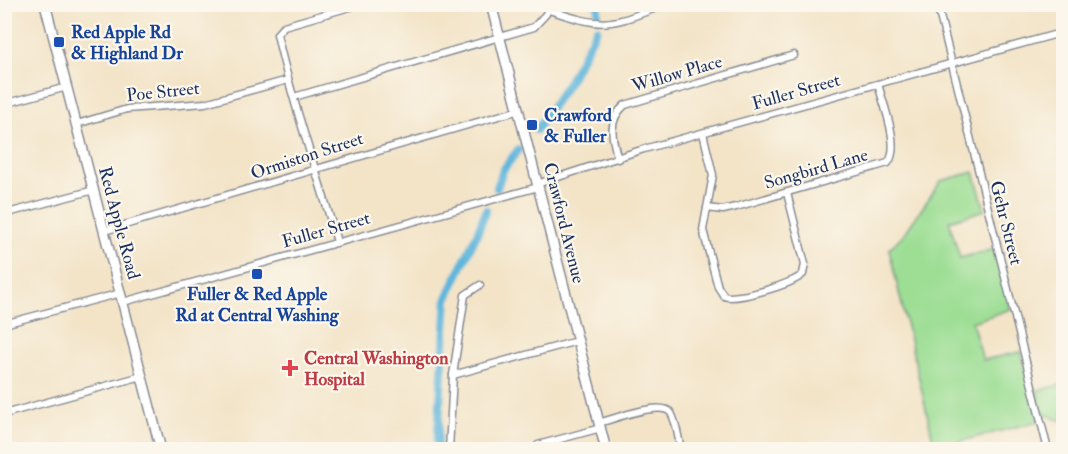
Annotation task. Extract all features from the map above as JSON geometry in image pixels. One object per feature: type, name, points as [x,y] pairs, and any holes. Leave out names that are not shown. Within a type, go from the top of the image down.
[{"type":"street","name":"Red Apple Road","points":[[45,4],[161,450]]},
{"type":"street","points":[[337,242],[317,168],[288,80],[277,34],[284,26],[360,4]]},
{"type":"street","name":"Crawford Avenue","points":[[491,4],[606,450]]},
{"type":"street","points":[[294,97],[534,27],[549,7],[588,23],[606,24],[634,19],[658,6],[667,4]]},
{"type":"street","name":"Gehr Street","points":[[937,4],[1048,450]]},
{"type":"street","name":"Fuller Street","points":[[4,324],[122,298],[337,242],[538,185],[703,133],[1064,32]]},
{"type":"street","name":"Willow Place","points":[[618,159],[612,129],[618,112],[626,105],[794,55]]},
{"type":"street","name":"Poe Street","points":[[77,124],[128,109],[205,103],[288,80]]},
{"type":"street","name":"Songbird Lane","points":[[707,208],[729,209],[888,163],[893,155],[893,143],[878,84]]},
{"type":"street","points":[[4,104],[67,87]]},
{"type":"street","name":"Ormiston Street","points":[[104,231],[290,179],[317,168],[519,110]]},
{"type":"street","points":[[703,133],[713,175],[703,230],[721,293],[731,298],[792,281],[803,274],[805,264],[787,193]]},
{"type":"street","points":[[4,214],[94,190]]},
{"type":"street","points":[[449,450],[453,375],[465,295],[480,285]]},
{"type":"street","points":[[453,375],[577,341]]},
{"type":"street","points":[[4,414],[142,376]]},
{"type":"street","points":[[538,445],[650,408],[664,408],[672,414],[681,450]]},
{"type":"green space","points":[[974,172],[985,210],[949,221],[960,258],[995,249],[1011,309],[972,322],[983,360],[1021,352],[1039,421],[935,448],[889,249],[905,233],[941,181]]},
{"type":"green space","points":[[1063,384],[1063,420],[1060,421],[1043,413],[1036,391]]},
{"type":"waterway","points":[[598,4],[598,18]]},
{"type":"waterway","points":[[536,130],[568,83],[597,29]]},
{"type":"waterway","points":[[497,188],[503,170],[518,150]]},
{"type":"waterway","points":[[437,450],[447,298],[486,210]]},
{"type":"place","name":"Red Apple Rd & Highland Dr","points":[[59,42]]},
{"type":"place","name":"Crawford & Fuller","points":[[532,125]]},
{"type":"place","name":"Fuller & Red Apple Rd at Central Washing","points":[[257,274]]},
{"type":"place","name":"Central Washington Hospital","points":[[290,368]]}]
